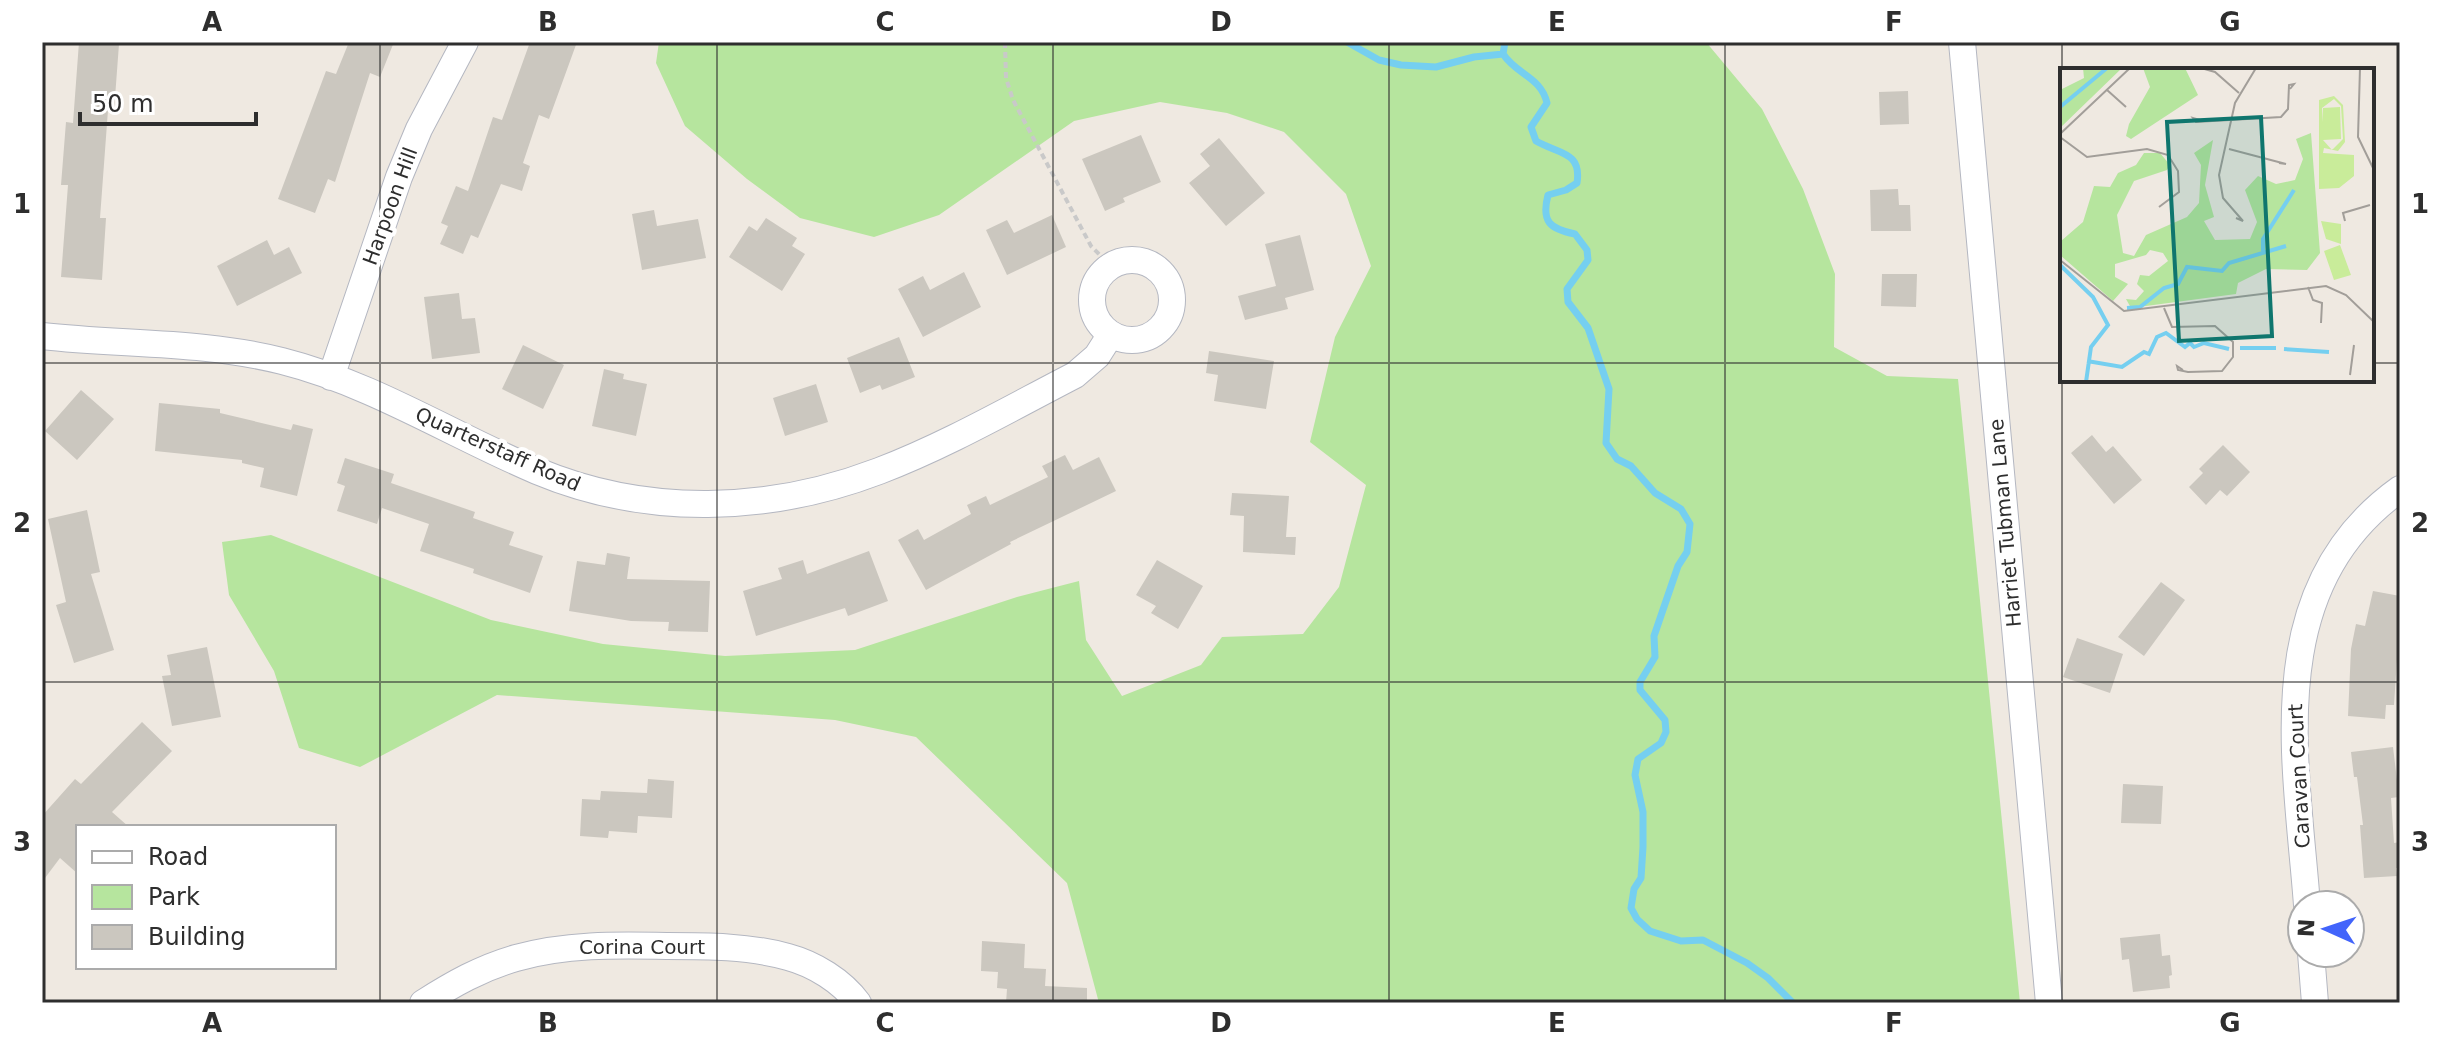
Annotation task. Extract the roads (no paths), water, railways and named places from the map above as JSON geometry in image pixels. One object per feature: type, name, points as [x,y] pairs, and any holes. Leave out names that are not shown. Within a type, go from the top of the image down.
[{"type":"street","name":"Harpoon Hill","points":[[331,377],[399,177],[419,129],[465,42]]},
{"type":"street","name":"Harriet Tubman Lane","points":[[1962,42],[2049,1003]]},
{"type":"street","points":[[1135,259],[1151,263],[1162,271],[1169,282],[1173,298],[1171,314],[1149,337],[1135,341],[1111,334],[1096,318],[1092,305],[1094,287],[1101,274],[1110,265],[1135,259]]},
{"type":"street","name":"Quarterstaff Road","points":[[42,336],[191,346],[282,361],[389,400],[537,471],[583,488],[660,503],[718,504],[806,493],[882,470],[1075,375],[1097,356],[1111,334]]},
{"type":"street","name":"Caravan Court","points":[[2306,889],[2294,720],[2295,680],[2302,636],[2327,573],[2346,543],[2382,502],[2400,489]]},
{"type":"street","name":"Corina Court","points":[[423,1003],[482,969],[547,950],[589,945],[702,946],[788,957],[812,966],[832,979],[858,1003]]},
{"type":"street","points":[[2312,969],[2315,1003]]},
{"type":"waterway","points":[[1347,42],[1379,60],[1401,65],[1436,67],[1474,57],[1503,54]]},
{"type":"waterway","points":[[1505,42],[1503,54],[1540,87],[1547,103],[1531,127],[1536,141],[1567,155],[1576,165],[1577,183],[1548,195],[1546,212],[1554,227],[1575,234],[1587,250],[1588,260],[1567,289],[1568,302],[1588,328],[1609,389],[1606,443],[1617,459],[1631,466],[1655,493],[1681,509],[1690,524],[1687,552],[1678,566],[1654,636],[1655,657],[1640,682],[1640,690],[1665,720],[1666,732],[1661,743],[1638,759],[1635,775],[1643,812],[1643,847],[1641,878],[1634,889],[1631,908],[1650,931],[1681,941],[1703,940],[1747,963],[1768,978],[1793,1003]]}]
